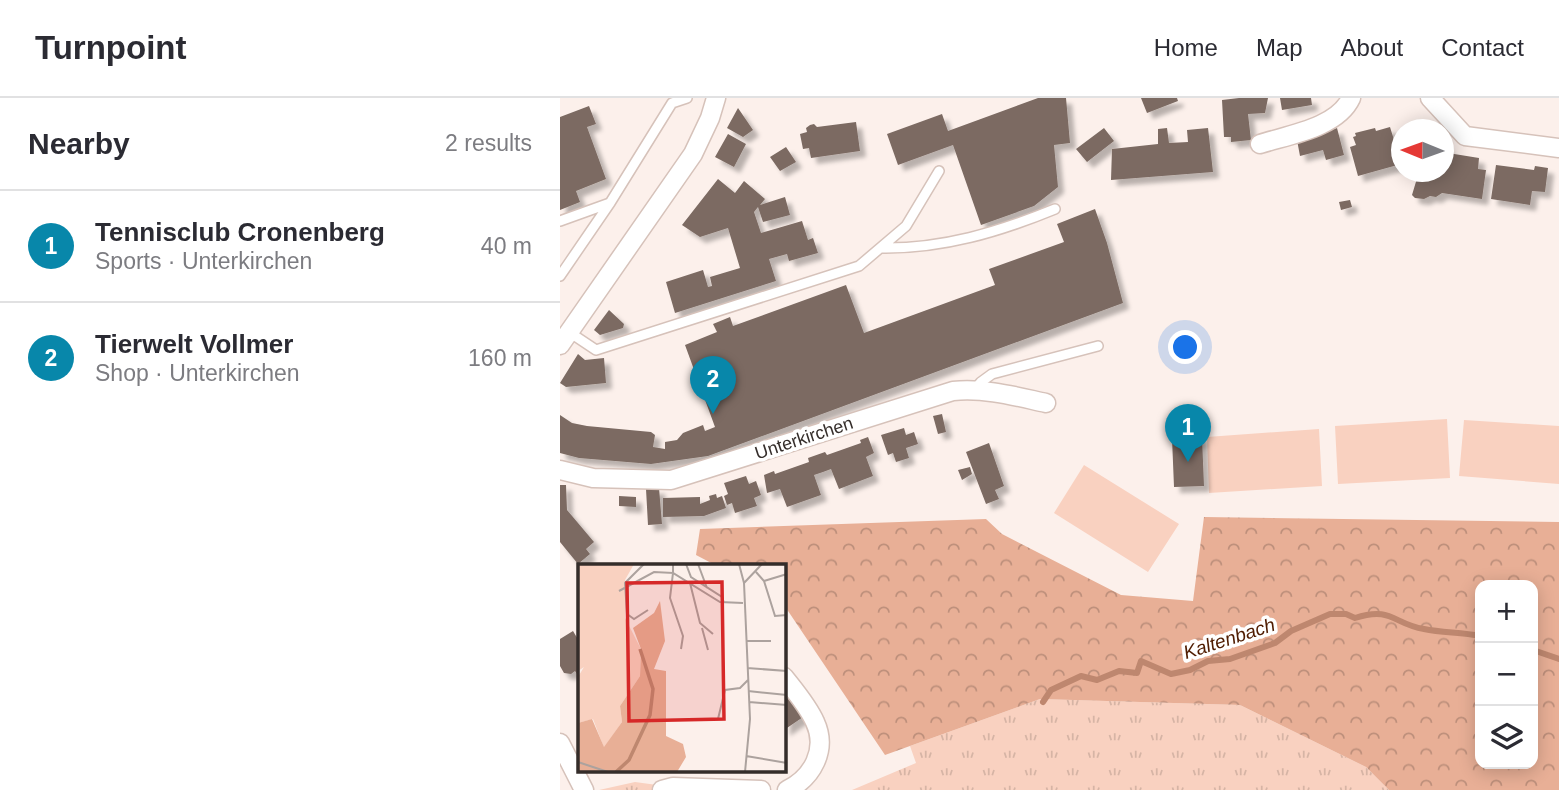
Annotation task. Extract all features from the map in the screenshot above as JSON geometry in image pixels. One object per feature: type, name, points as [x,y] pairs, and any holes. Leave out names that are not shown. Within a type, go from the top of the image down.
[{"type":"street","points":[[565,338],[693,154],[716,98]]},
{"type":"street","points":[[1259,144],[1329,122],[1347,107],[1351,98]]},
{"type":"street","points":[[1430,98],[1465,136],[1559,148]]},
{"type":"street","name":"Unterkirchen","points":[[560,470],[593,478],[671,480],[953,391],[975,389],[1046,403]]},
{"type":"street","points":[[786,680],[816,724],[820,741],[811,772],[801,783],[787,790]]},
{"type":"street","points":[[560,743],[584,790]]},
{"type":"street","points":[[663,790],[673,787],[761,790]]},
{"type":"lane","points":[[560,276],[610,203],[672,103],[687,98]]},
{"type":"lane","points":[[565,338],[596,350],[859,266],[906,226],[939,171]]},
{"type":"lane","points":[[560,221],[610,203]]},
{"type":"lane","points":[[881,248],[910,248],[981,235],[1055,209]]},
{"type":"lane","points":[[975,389],[992,374],[1098,346]]},
{"type":"green space","points":[[1447,419],[1450,478],[1338,484],[1335,426]]},
{"type":"green space","points":[[1464,420],[1559,426],[1559,484],[1459,476]]},
{"type":"green space","points":[[1319,429],[1322,486],[1209,493],[1207,437]]},
{"type":"green space","points":[[1084,465],[1179,524],[1148,572],[1054,513]]},
{"type":"green space","points":[[1204,517],[1559,522],[1559,790],[1389,790],[1366,767],[1240,705],[1040,699],[885,755],[786,608],[786,564],[713,564],[696,555],[700,529],[986,519],[1002,534],[1121,595],[1193,601]]},
{"type":"green space","points":[[1040,699],[1240,705],[1366,767],[1389,790],[852,790],[916,763],[910,746]]},
{"type":"green space","points":[[635,782],[694,790],[599,790]]},
{"type":"building","points":[[1038,98],[1066,98],[1070,143],[1054,145],[1058,187],[1034,206],[981,225],[953,145],[898,165],[887,134],[942,114],[948,131]]},
{"type":"building","points":[[1141,98],[1177,98],[1178,101],[1147,113]]},
{"type":"building","points":[[1268,98],[1265,113],[1248,114],[1251,140],[1231,142],[1231,137],[1224,137],[1222,100]]},
{"type":"building","points":[[1280,98],[1311,98],[1312,105],[1282,110]]},
{"type":"building","points":[[589,106],[596,124],[587,127],[606,179],[576,191],[580,202],[560,210],[560,117]]},
{"type":"building","points":[[738,108],[753,130],[743,137],[727,128]]},
{"type":"building","points":[[856,122],[860,151],[811,158],[809,148],[803,149],[800,134],[807,132],[806,128],[810,125],[817,127]]},
{"type":"building","points":[[1390,127],[1391,167],[1358,176],[1350,147],[1356,145],[1353,137],[1356,136],[1355,133],[1375,128],[1376,131]]},
{"type":"building","points":[[1104,128],[1114,141],[1087,162],[1076,149]]},
{"type":"building","points":[[1167,128],[1169,143],[1188,142],[1187,130],[1208,128],[1213,172],[1111,180],[1112,149],[1158,144],[1158,129]]},
{"type":"building","points":[[1337,128],[1344,155],[1326,160],[1323,150],[1300,156],[1297,140]]},
{"type":"building","points":[[728,134],[746,144],[734,167],[715,157]]},
{"type":"building","points":[[786,147],[796,162],[780,171],[770,157]]},
{"type":"building","points":[[1454,154],[1479,158],[1478,169],[1486,170],[1482,199],[1442,193],[1424,199],[1412,195],[1416,182],[1454,182]]},
{"type":"building","points":[[1496,165],[1534,170],[1535,166],[1548,168],[1545,192],[1532,191],[1530,205],[1491,199]]},
{"type":"building","points":[[718,179],[735,193],[744,181],[765,199],[760,205],[785,197],[790,215],[763,222],[758,207],[754,212],[761,233],[802,221],[808,240],[813,238],[818,253],[789,261],[787,254],[769,259],[776,281],[675,313],[666,282],[703,270],[708,287],[712,286],[710,277],[740,268],[728,228],[700,237],[682,225]]},
{"type":"building","points":[[1350,200],[1352,207],[1341,210],[1339,202]]},
{"type":"building","points":[[1095,209],[1123,303],[708,456],[651,464],[579,458],[560,453],[560,415],[572,423],[587,426],[651,432],[655,435],[653,447],[665,449],[665,442],[677,440],[683,433],[703,425],[705,431],[715,427],[685,345],[717,332],[713,324],[730,317],[733,326],[846,285],[864,333],[995,285],[989,269],[1064,242],[1057,224]]},
{"type":"building","points":[[609,310],[624,324],[623,328],[600,335],[594,330]]},
{"type":"building","points":[[578,354],[585,360],[604,358],[606,383],[566,387],[560,383]]},
{"type":"building","points":[[942,414],[946,432],[938,434],[933,416]]},
{"type":"building","points":[[904,428],[906,435],[914,432],[918,444],[906,448],[909,458],[896,462],[893,453],[888,455],[881,435]]},
{"type":"building","points":[[868,437],[874,453],[866,457],[873,476],[839,489],[831,469],[814,475],[821,495],[787,507],[780,489],[767,493],[764,475],[809,462],[808,458],[825,452],[827,455],[861,443],[860,440]]},
{"type":"building","points":[[1202,437],[1204,486],[1174,487],[1172,438]]},
{"type":"building","points":[[989,443],[1004,486],[995,490],[999,499],[986,504],[966,452]]},
{"type":"building","points":[[970,467],[972,474],[962,480],[958,470]]},
{"type":"building","points":[[746,476],[749,484],[756,481],[761,495],[754,498],[757,506],[735,513],[732,503],[727,505],[724,496],[728,494],[724,483]]},
{"type":"building","points":[[560,485],[566,485],[567,510],[594,542],[586,549],[590,554],[578,564],[560,542]]},
{"type":"building","points":[[659,488],[662,524],[648,525],[646,489]]},
{"type":"building","points":[[716,494],[717,498],[722,496],[726,508],[704,516],[663,517],[663,498],[700,497],[700,504]]},
{"type":"building","points":[[619,496],[636,497],[636,507],[619,506]]},
{"type":"building","points":[[573,631],[578,639],[578,676],[575,671],[571,674],[564,673],[560,666],[560,639]]},
{"type":"building","points":[[786,686],[806,715],[786,729]]},
{"type":"waterway","name":"Kaltenbach","points":[[1043,702],[1051,690],[1081,676],[1097,680],[1119,671],[1137,673],[1141,661],[1171,674],[1190,670],[1208,661],[1230,659],[1275,643],[1291,631],[1330,614],[1346,614],[1355,618],[1385,615],[1414,627],[1475,635]]},
{"type":"waterway","name":"Kaltenbach","points":[[1538,652],[1559,659]]},
{"type":"place","name":"Tierwelt Vollmer","points":[[713,414]]},
{"type":"place","name":"Tennisclub Cronenberg","points":[[1188,462]]}]
